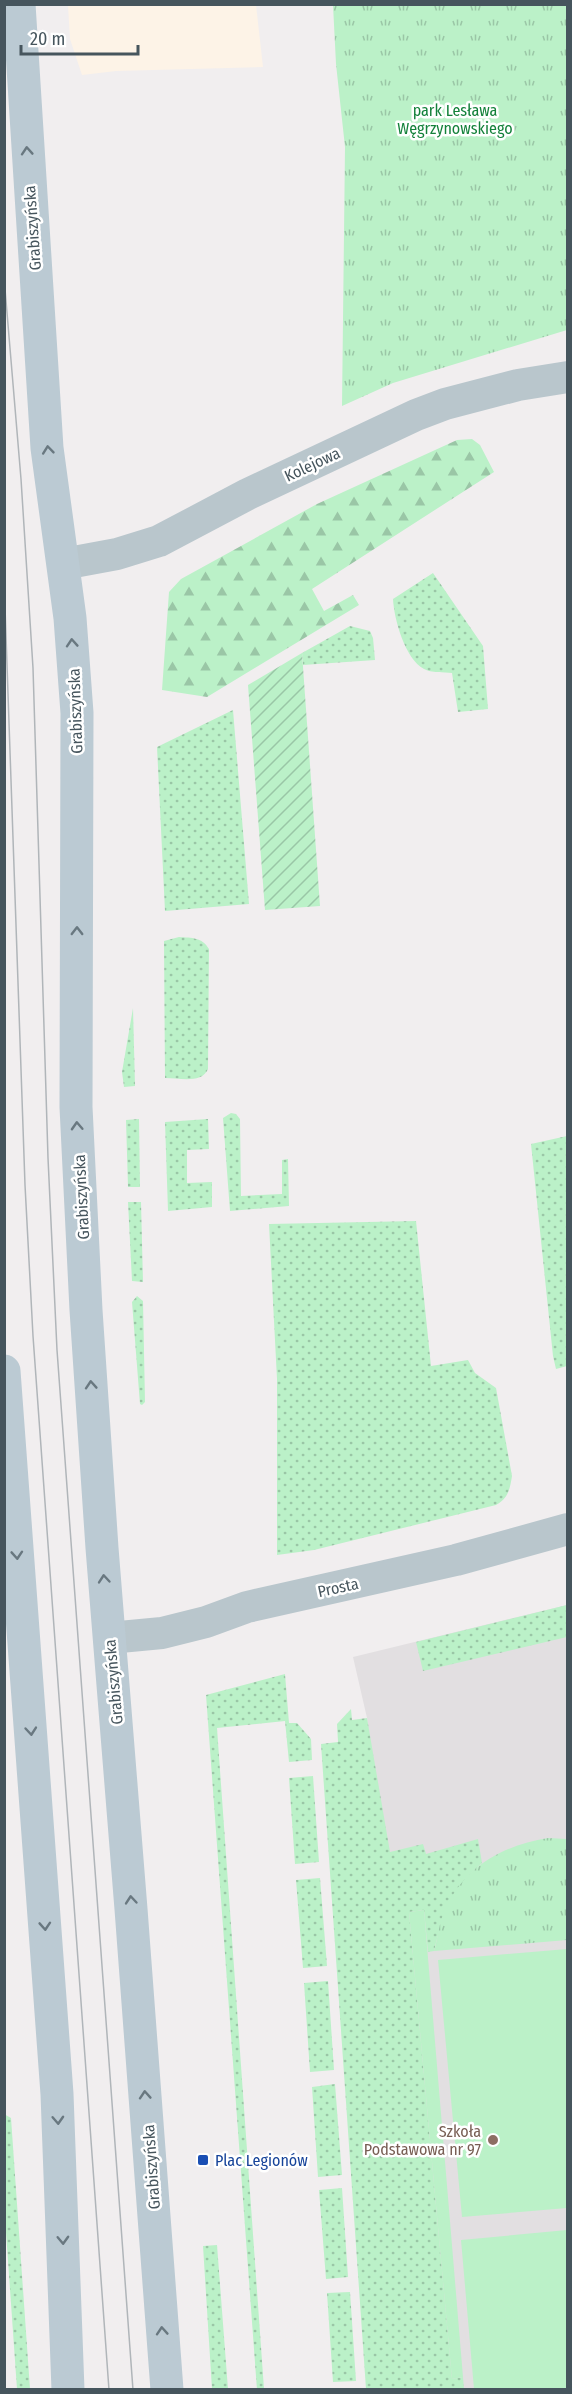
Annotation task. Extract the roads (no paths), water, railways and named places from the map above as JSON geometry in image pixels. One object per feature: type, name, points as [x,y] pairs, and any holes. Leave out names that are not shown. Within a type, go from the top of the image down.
[{"type":"main road","name":"Grabiszyńska","points":[[19,4],[47,448],[70,618],[77,713],[76,1107],[86,1310],[167,2390]]},
{"type":"main road","points":[[4,1371],[15,1675],[31,1736],[57,2094],[68,2390]]},
{"type":"street","name":"Kolejowa","points":[[63,564],[117,554],[159,541],[248,494],[416,415],[445,404],[518,385],[567,377]]},
{"type":"street","name":"Prosta","points":[[109,1638],[162,1633],[206,1622],[247,1607],[456,1560],[567,1529]]},
{"type":"tram line","points":[[4,277],[21,479],[33,668],[48,1158],[57,1350],[133,2390]]},
{"type":"tram line","points":[[4,578],[25,1185],[33,1336],[109,2390]]},
{"type":"place","name":"Szkoła Podstawowa nr 97","points":[[493,2140]]},
{"type":"place","name":"Plac Legionów","points":[[203,2160]]},
{"type":"park label","name":"park Lesława Węgrzynowskiego","points":[[455,119]]}]
